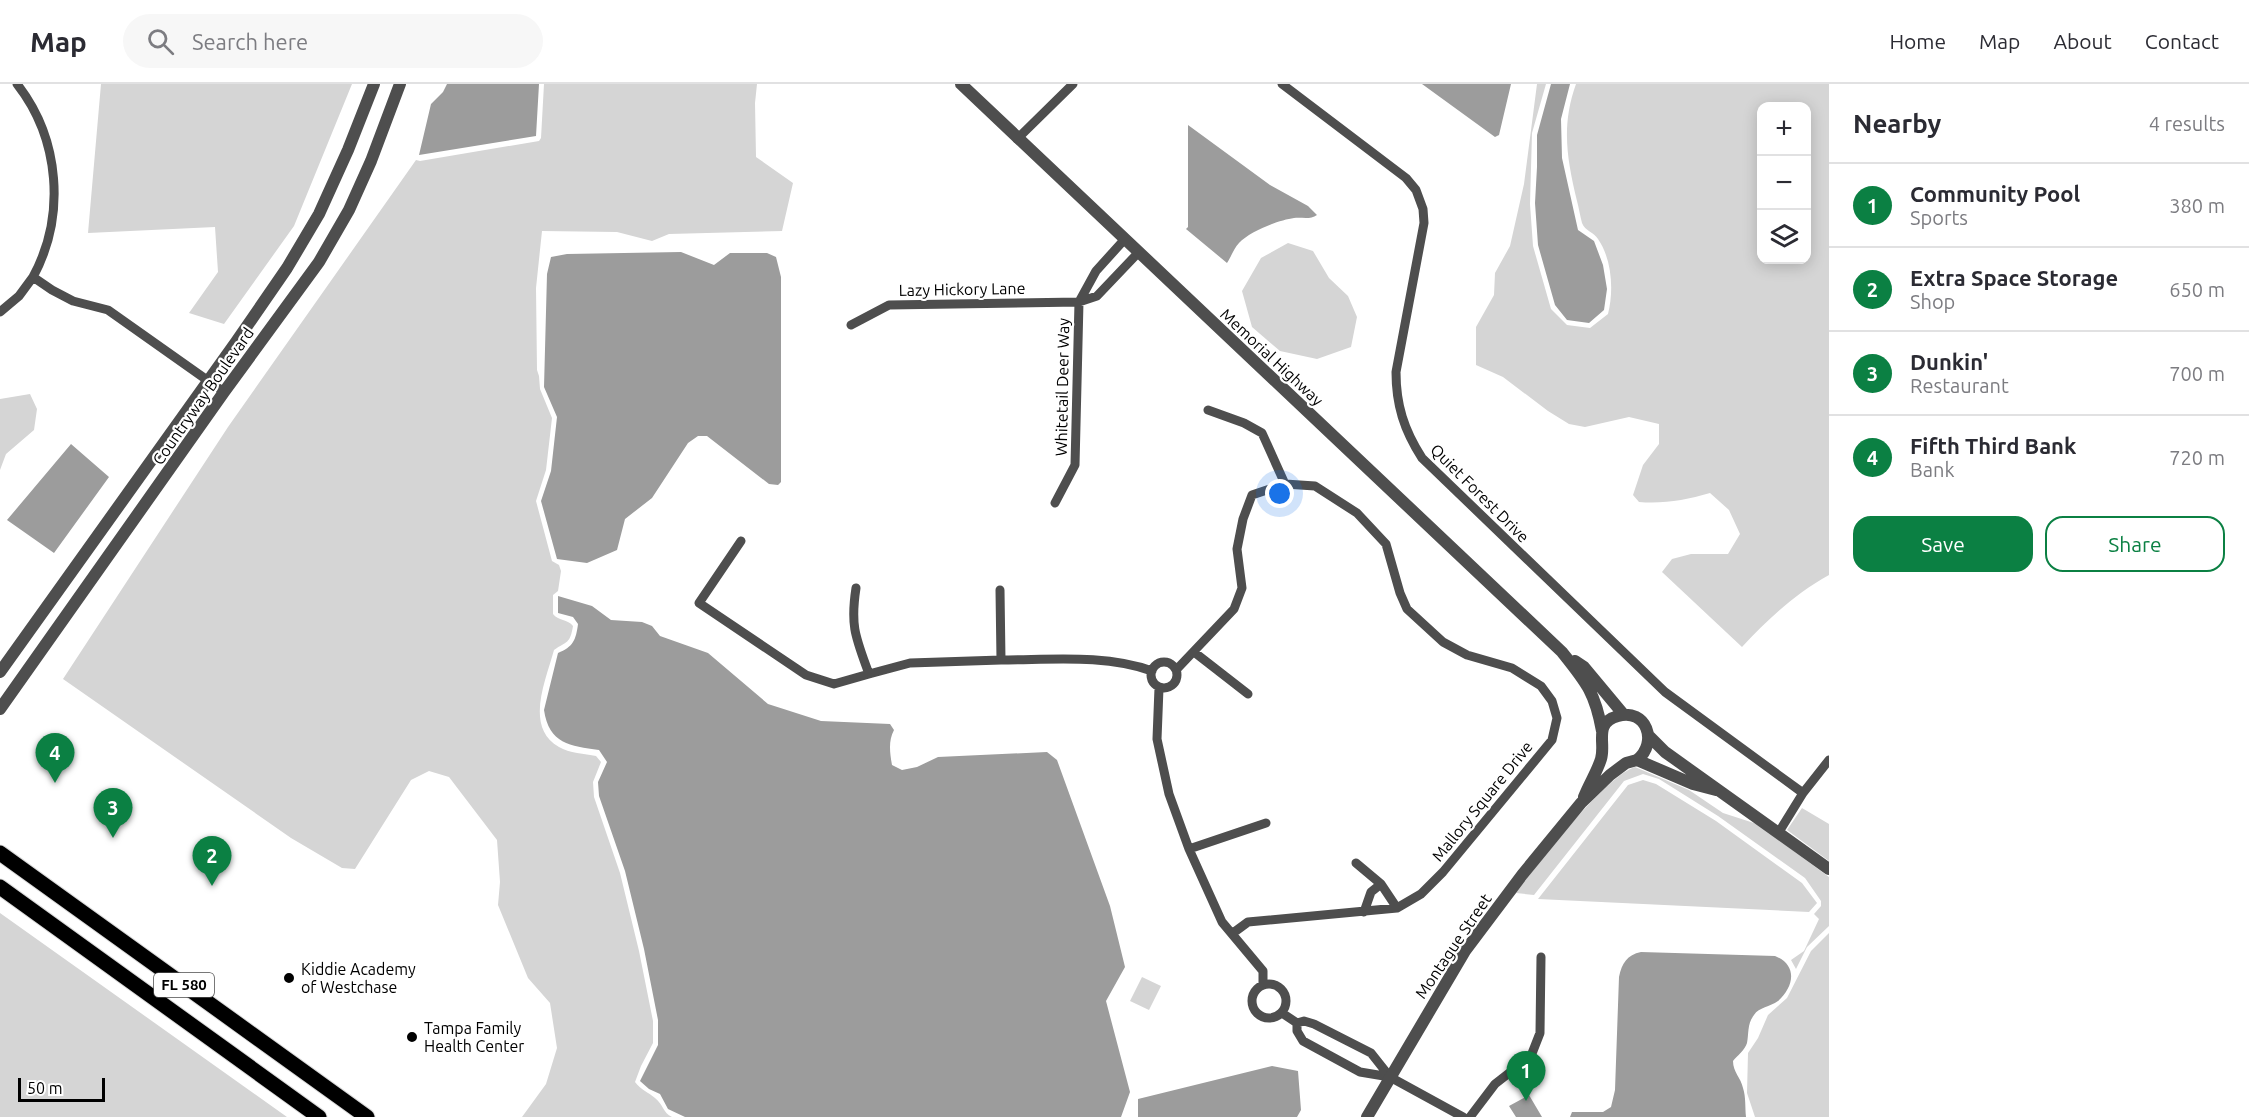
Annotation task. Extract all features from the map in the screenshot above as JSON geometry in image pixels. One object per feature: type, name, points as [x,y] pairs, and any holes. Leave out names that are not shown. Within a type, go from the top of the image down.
[{"type":"main road","name":"FL 580","points":[[0,853],[367,1117]]},
{"type":"main road","name":"FL 580","points":[[0,887],[319,1117]]},
{"type":"street","points":[[0,312],[19,296],[42,260],[55,208],[55,181],[49,149],[25,94],[17,84]]},
{"type":"street","name":"Countryway Boulevard","points":[[0,672],[287,268],[318,214],[348,150],[374,84]]},
{"type":"street","name":"Countryway Boulevard","points":[[0,709],[224,392],[319,262],[349,210],[371,161],[400,84]]},
{"type":"street","name":"Memorial Highway","points":[[961,84],[1562,652],[1589,686],[1602,731],[1601,759]]},
{"type":"street","points":[[1017,139],[1072,84]]},
{"type":"street","name":"Quiet Forest Drive","points":[[1282,84],[1393,166],[1416,190],[1423,209],[1424,223],[1398,362],[1396,394],[1410,439],[1422,458],[1665,692],[1803,793]]},
{"type":"street","name":"Whitetail Deer Way","points":[[1055,503],[1075,465],[1079,302],[1096,272],[1124,240]]},
{"type":"street","name":"Whitetail Deer Way","points":[[1079,302],[1097,296],[1138,253]]},
{"type":"street","points":[[33,277],[73,301],[108,310],[224,392]]},
{"type":"street","name":"Lazy Hickory Lane","points":[[851,325],[889,305],[1079,302]]},
{"type":"street","points":[[1209,410],[1244,423],[1262,433],[1285,484]]},
{"type":"street","name":"Mallory Square Drive","points":[[1159,688],[1168,688],[1176,683],[1178,674],[1176,670],[1234,609],[1242,588],[1237,549],[1243,519],[1252,495],[1285,484],[1315,486],[1357,513],[1386,544],[1407,609],[1443,642],[1467,655],[1512,668],[1541,686],[1552,701],[1555,710],[1557,718],[1552,740],[1443,872],[1421,894],[1397,908],[1248,922],[1233,933]]},
{"type":"street","points":[[741,541],[699,603],[807,675],[834,684],[910,663],[1093,660],[1136,665],[1152,671]]},
{"type":"street","points":[[856,588],[852,612],[854,633],[869,674]]},
{"type":"street","points":[[1000,590],[1001,660]]},
{"type":"street","points":[[1194,652],[1248,694]]},
{"type":"street","name":"Memorial Highway","points":[[1562,652],[1584,667],[1624,715],[1635,717],[1642,722],[1649,736]]},
{"type":"street","points":[[1176,670],[1170,663],[1161,662],[1152,671],[1153,683],[1159,688],[1157,739],[1169,794],[1189,849],[1222,922],[1263,971],[1263,983]]},
{"type":"street","points":[[1602,731],[1612,719],[1624,715]]},
{"type":"street","points":[[1649,736],[1647,750],[1637,760],[1693,784],[1716,790]]},
{"type":"street","points":[[1649,736],[1665,752],[1703,777],[1716,790],[1829,869]]},
{"type":"street","name":"Montague Street","points":[[1581,803],[1601,759]]},
{"type":"street","name":"Montague Street","points":[[1367,1117],[1466,951],[1522,875],[1581,803],[1619,767],[1637,760]]},
{"type":"street","points":[[1779,832],[1803,793],[1829,760]]},
{"type":"street","points":[[1189,849],[1266,823]]},
{"type":"street","points":[[1356,863],[1381,884],[1397,908]]},
{"type":"street","points":[[1364,912],[1371,892],[1381,884]]},
{"type":"street","points":[[1470,1117],[1495,1084],[1531,1056],[1540,1033],[1541,957]]},
{"type":"street","points":[[1263,983],[1279,986],[1287,999],[1282,1013],[1271,1019],[1256,1014],[1250,1002],[1255,989],[1263,983]]},
{"type":"street","points":[[1282,1013],[1297,1023],[1304,1021],[1314,1023],[1371,1053],[1390,1077]]},
{"type":"street","points":[[1297,1023],[1297,1031],[1303,1041],[1360,1072],[1390,1077],[1463,1117]]},
{"type":"shaded area","points":[[101,84],[352,84],[294,226],[224,324],[189,313],[218,272],[215,227],[88,233]]},
{"type":"shaded area","points":[[447,84],[539,84],[536,136],[419,155],[431,104],[443,92]]},
{"type":"shaded area","points":[[544,84],[757,84],[756,157],[793,183],[782,231],[669,234],[652,241],[617,232],[542,231],[536,288],[537,370],[540,389],[552,418],[546,470],[536,501],[552,561],[559,565],[561,571],[558,591],[553,595],[553,614],[573,626],[569,639],[554,650],[540,702],[540,715],[542,728],[548,738],[559,747],[596,756],[601,762],[593,782],[594,797],[620,873],[653,1021],[653,1043],[635,1082],[658,1100],[672,1117],[522,1117],[546,1084],[557,1048],[550,1003],[528,978],[498,905],[500,882],[497,840],[449,777],[429,771],[411,780],[355,869],[342,868],[291,838],[63,679],[228,427],[416,160],[539,141]]},
{"type":"shaded area","points":[[1422,84],[1511,84],[1499,135],[1495,137]]},
{"type":"shaded area","points":[[1537,84],[1546,84],[1532,133],[1530,204],[1533,246],[1551,309],[1567,325],[1590,328],[1608,314],[1611,285],[1609,265],[1603,247],[1582,223],[1568,157],[1568,114],[1576,84],[1829,84],[1829,575],[1783,607],[1742,647],[1662,572],[1672,559],[1691,554],[1728,554],[1740,534],[1729,510],[1710,493],[1666,502],[1639,502],[1633,495],[1643,465],[1659,444],[1659,424],[1629,417],[1585,427],[1569,424],[1503,377],[1476,365],[1476,327],[1494,295],[1495,273],[1510,246],[1524,184]]},
{"type":"shaded area","points":[[1551,84],[1570,84],[1561,119],[1562,158],[1578,230],[1594,241],[1603,265],[1607,289],[1604,310],[1589,323],[1567,320],[1555,305],[1538,245],[1535,203],[1537,135]]},
{"type":"shaded area","points":[[1188,125],[1270,185],[1308,206],[1317,215],[1309,218],[1288,219],[1257,230],[1239,243],[1227,263],[1186,229],[1188,227]]},
{"type":"shaded area","points":[[1288,243],[1313,251],[1329,278],[1348,296],[1357,317],[1351,347],[1317,359],[1280,351],[1252,327],[1242,291],[1261,258]]},
{"type":"shaded area","points":[[681,252],[714,265],[730,253],[767,253],[776,257],[781,277],[781,482],[778,485],[769,484],[707,436],[698,436],[688,443],[652,498],[625,519],[617,550],[587,563],[557,559],[541,501],[551,471],[557,417],[544,387],[547,274],[551,257],[567,254]]},
{"type":"shaded area","points":[[30,394],[37,409],[34,430],[6,454],[0,470],[0,399]]},
{"type":"shaded area","points":[[71,444],[109,477],[54,553],[7,520]]},
{"type":"shaded area","points":[[558,596],[592,606],[611,620],[642,622],[652,626],[660,636],[708,653],[768,704],[821,721],[890,724],[894,730],[890,743],[892,765],[902,770],[917,767],[938,757],[1047,752],[1057,760],[1110,906],[1125,967],[1106,1001],[1130,1092],[1121,1117],[685,1117],[668,1109],[660,1094],[649,1089],[640,1081],[658,1045],[658,1020],[625,871],[599,796],[598,782],[607,762],[599,750],[570,745],[556,737],[544,710],[558,653],[573,642],[578,624],[573,617],[558,613]]},
{"type":"shaded area","points":[[1635,767],[1689,790],[1723,813],[1757,824],[1829,877],[1829,926],[1807,947],[1796,969],[1791,960],[1804,951],[1819,919],[1814,914],[1821,906],[1821,901],[1805,878],[1718,816],[1659,779],[1643,774],[1624,781],[1534,895],[1516,893],[1590,803],[1622,774]]},
{"type":"shaded area","points":[[1643,780],[1656,784],[1716,821],[1802,883],[1817,903],[1809,912],[1538,899],[1628,785]]},
{"type":"shaded area","points":[[1802,808],[1829,824],[1829,861],[1787,830]]},
{"type":"shaded area","points":[[0,913],[287,1117],[0,1117]]},
{"type":"shaded area","points":[[1829,933],[1829,1117],[1755,1117],[1747,1093],[1748,1053],[1758,1038],[1768,1015],[1787,998],[1811,951]]},
{"type":"shaded area","points":[[1641,952],[1775,956],[1787,965],[1791,977],[1788,989],[1778,1001],[1754,1015],[1749,1025],[1746,1046],[1733,1061],[1744,1091],[1746,1117],[1570,1117],[1572,1112],[1603,1112],[1611,1107],[1615,1090],[1619,977],[1626,960]]},
{"type":"shaded area","points":[[1142,977],[1161,986],[1149,1010],[1130,1001]]},
{"type":"shaded area","points":[[1272,1066],[1298,1071],[1301,1110],[1297,1117],[1138,1117],[1138,1099]]},
{"type":"shaded area","points":[[1529,1095],[1542,1117],[1516,1117],[1509,1106]]},
{"type":"place","name":"Fifth Third Bank","points":[[55,783]]},
{"type":"place","name":"Dunkin'","points":[[113,838]]},
{"type":"place","name":"Extra Space Storage","points":[[212,886]]},
{"type":"place","name":"Kiddie Academy of Westchase","points":[[289,978]]},
{"type":"place","name":"Tampa Family Health Center","points":[[412,1037]]},
{"type":"place","name":"Community Pool","points":[[1526,1101]]}]
